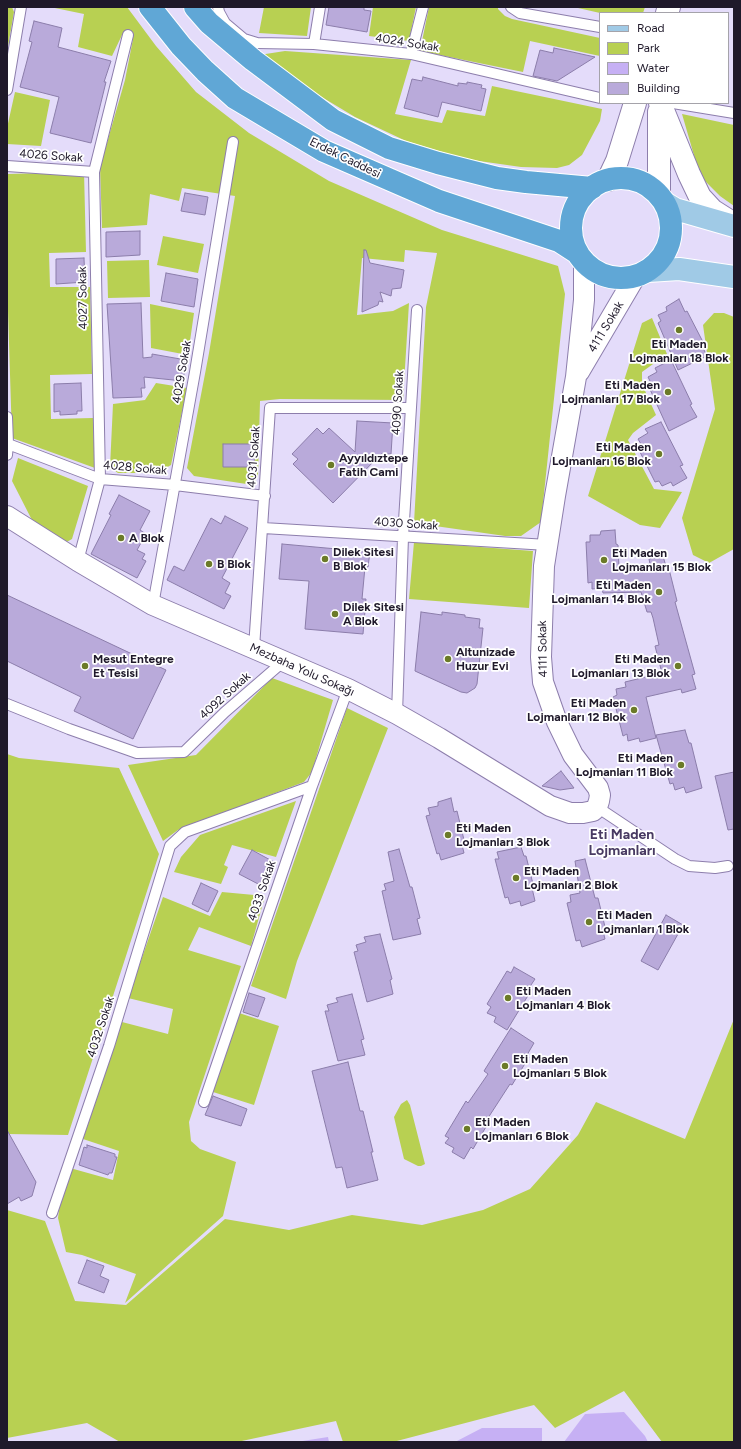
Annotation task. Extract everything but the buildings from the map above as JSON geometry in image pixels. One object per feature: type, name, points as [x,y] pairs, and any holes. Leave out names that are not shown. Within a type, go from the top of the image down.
[{"type":"highway","name":"Erdek Caddesi","points":[[150,7],[181,46],[235,98],[324,151],[439,201],[559,242],[580,257]]},
{"type":"highway","points":[[194,7],[210,23],[253,60],[333,120],[389,148],[438,163],[497,178],[526,182],[600,184]]},
{"type":"highway","points":[[619,178],[641,182],[651,187],[662,199],[670,215],[672,228],[670,240],[665,252],[658,263],[642,274],[622,278],[608,277],[595,271],[580,257],[572,240],[572,217],[576,206],[583,196],[600,184],[619,178]]},
{"type":"main road","points":[[662,199],[675,209],[734,225]]},
{"type":"main road","points":[[642,274],[679,269],[734,277]]},
{"type":"street","points":[[600,184],[616,161],[633,104]]},
{"type":"street","points":[[660,104],[662,199]]},
{"type":"street","points":[[660,104],[700,197],[712,210],[734,225]]},
{"type":"street","name":"4111 Sokak","points":[[580,257],[584,300],[576,377],[544,566],[541,657],[543,682],[557,722],[573,755],[598,788],[600,795],[597,808]]},
{"type":"street","name":"4111 Sokak","points":[[576,377],[642,274]]},
{"type":"street","name":"Mezbaha Yolu Sokağı","points":[[7,516],[78,561],[153,605],[348,689],[397,714],[554,808],[565,812],[576,813],[593,811],[597,808]]},
{"type":"lane","points":[[7,90],[21,7]]},
{"type":"lane","points":[[314,44],[320,7]]},
{"type":"lane","points":[[411,54],[423,7]]},
{"type":"lane","points":[[511,7],[520,13],[599,27]]},
{"type":"lane","name":"4024 Sokak","points":[[219,10],[225,24],[244,39],[257,43],[314,44],[411,54],[599,98]]},
{"type":"lane","name":"4027 Sokak","points":[[78,561],[100,479],[94,172],[128,35]]},
{"type":"lane","points":[[679,104],[734,113]]},
{"type":"lane","name":"4029 Sokak","points":[[153,605],[175,485],[233,142]]},
{"type":"lane","name":"4026 Sokak","points":[[7,166],[94,172]]},
{"type":"lane","name":"4090 Sokak","points":[[397,714],[404,537],[417,310]]},
{"type":"lane","name":"4031 Sokak","points":[[254,648],[270,408],[411,408]]},
{"type":"lane","points":[[7,417],[7,455]]},
{"type":"lane","name":"4028 Sokak","points":[[8,444],[100,479],[175,485],[265,496]]},
{"type":"lane","name":"4030 Sokak","points":[[262,528],[548,545]]},
{"type":"lane","name":"4092 Sokak","points":[[7,704],[69,729],[137,753],[184,752],[225,712],[284,661]]},
{"type":"lane","name":"4033 Sokak","points":[[204,1102],[312,786],[348,689]]},
{"type":"lane","name":"4032 Sokak","points":[[52,1214],[109,1046],[170,846],[186,832],[312,786]]},
{"type":"lane","points":[[597,808],[675,860],[689,866],[714,868],[728,866]]},
{"type":"green space","points":[[7,7],[12,7],[14,12],[7,52]]},
{"type":"green space","points":[[50,7],[127,7],[156,46],[196,92],[249,133],[329,181],[442,230],[558,266],[565,294],[541,522],[521,536],[505,536],[414,523],[426,307],[437,253],[405,250],[404,262],[362,258],[357,315],[393,311],[409,303],[403,400],[280,399],[260,401],[258,476],[253,485],[194,476],[187,468],[209,353],[235,196],[182,188],[179,201],[150,194],[147,225],[102,228],[100,167],[125,80],[133,39],[122,35],[112,56],[78,47],[84,14]]},
{"type":"green space","points":[[264,7],[311,7],[307,36],[259,33]]},
{"type":"green space","points":[[373,7],[416,7],[409,41],[369,36]]},
{"type":"green space","points":[[429,7],[498,7],[498,9],[505,16],[512,19],[599,38],[599,56],[530,41],[523,72],[420,51]]},
{"type":"green space","points":[[645,7],[643,12],[599,13],[578,8]]},
{"type":"green space","points":[[285,51],[411,60],[395,114],[442,123],[447,110],[485,116],[492,86],[602,109],[600,121],[582,155],[569,165],[557,168],[521,167],[465,159],[406,141],[355,117],[310,90],[259,55]]},
{"type":"green space","points":[[15,92],[50,100],[41,146],[7,144],[7,128]]},
{"type":"green space","points":[[682,114],[734,125],[734,206],[720,196],[700,176]]},
{"type":"green space","points":[[84,172],[86,252],[49,253],[50,287],[90,287],[92,374],[50,375],[51,419],[93,418],[95,468],[12,438],[7,279],[7,174]]},
{"type":"green space","points":[[163,236],[204,244],[198,273],[157,265]]},
{"type":"green space","points":[[149,260],[150,297],[108,298],[107,261]]},
{"type":"green space","points":[[150,304],[194,313],[188,355],[151,348]]},
{"type":"green space","points":[[714,313],[724,313],[734,317],[734,549],[709,563],[693,555],[682,518],[715,409],[703,325]]},
{"type":"green space","points":[[652,318],[667,354],[642,372],[642,384],[656,415],[633,433],[628,440],[654,489],[682,492],[660,528],[640,525],[588,496],[642,323]]},
{"type":"green space","points":[[156,383],[187,388],[171,465],[157,473],[118,473],[110,467],[113,404],[145,400]]},
{"type":"green space","points":[[18,458],[88,486],[72,539],[65,543],[34,524],[12,481]]},
{"type":"green space","points":[[414,542],[533,551],[529,608],[409,599]]},
{"type":"green space","points":[[272,678],[333,700],[312,772],[304,782],[178,830],[163,841],[128,765],[196,755]]},
{"type":"green space","points":[[347,708],[388,728],[297,961],[286,999],[251,986]]},
{"type":"green space","points":[[7,754],[19,758],[119,768],[159,854],[68,1135],[7,1134]]},
{"type":"green space","points":[[296,801],[276,857],[232,845],[224,865],[228,867],[221,884],[174,872],[181,857],[200,835]]},
{"type":"green space","points":[[222,892],[265,896],[251,946],[199,927],[188,950],[241,966],[189,1122],[191,1141],[200,1149],[236,1162],[223,1216],[125,1303],[136,1274],[82,1255],[66,1252],[58,1218],[60,1203],[70,1168],[113,1180],[119,1151],[83,1139],[122,1022],[168,1034],[173,1009],[128,998],[163,897],[210,916]]},
{"type":"green space","points":[[239,1013],[279,1026],[254,1105],[213,1092]]},
{"type":"green space","points":[[734,1019],[734,1442],[662,1442],[624,1391],[555,1428],[534,1405],[393,1442],[343,1442],[336,1421],[237,1442],[120,1442],[87,1423],[7,1438],[7,1210],[45,1221],[75,1301],[126,1305],[225,1219],[289,1230],[352,1215],[422,1225],[483,1210],[530,1189],[578,1135],[596,1102],[685,1139]]},
{"type":"green space","points":[[407,1100],[410,1105],[425,1164],[421,1166],[404,1159],[394,1117],[401,1104]]},
{"type":"water","points":[[624,1412],[645,1436],[648,1442],[564,1442],[585,1414]]},
{"type":"water","points":[[482,1428],[542,1428],[542,1442],[455,1442]]},
{"type":"water","points":[[328,1437],[329,1442],[296,1442]]},
{"type":"place","name":"Eti Maden Lojmanları 18 Blok","points":[[679,330]]},
{"type":"place","name":"Eti Maden Lojmanları 17 Blok","points":[[668,392]]},
{"type":"place","name":"Eti Maden Lojmanları 16 Blok","points":[[659,454]]},
{"type":"place","name":"Ayyıldıztepe Fatih Cami","points":[[331,465]]},
{"type":"place","name":"A Blok","points":[[121,538]]},
{"type":"place","name":"Dilek Sitesi B Blok","points":[[325,559]]},
{"type":"place","name":"Eti Maden Lojmanları 15 Blok","points":[[604,560]]},
{"type":"place","name":"B Blok","points":[[209,564]]},
{"type":"place","name":"Eti Maden Lojmanları 14 Blok","points":[[659,592]]},
{"type":"place","name":"Dilek Sitesi A Blok","points":[[335,614]]},
{"type":"place","name":"Altunizade Huzur Evi","points":[[448,659]]},
{"type":"place","name":"Mesut Entegre Et Tesisi","points":[[85,666]]},
{"type":"place","name":"Eti Maden Lojmanları 13 Blok","points":[[678,666]]},
{"type":"place","name":"Eti Maden Lojmanları 12 Blok","points":[[634,710]]},
{"type":"place","name":"Eti Maden Lojmanları 11 Blok","points":[[681,765]]},
{"type":"place","name":"Eti Maden Lojmanları 3 Blok","points":[[448,835]]},
{"type":"place","name":"Eti Maden Lojmanları 2 Blok","points":[[516,878]]},
{"type":"place","name":"Eti Maden Lojmanları 1 Blok","points":[[589,922]]},
{"type":"place","name":"Eti Maden Lojmanları 4 Blok","points":[[508,998]]},
{"type":"place","name":"Eti Maden Lojmanları 5 Blok","points":[[505,1066]]},
{"type":"place","name":"Eti Maden Lojmanları 6 Blok","points":[[467,1129]]},
{"type":"district","name":"Eti Maden Lojmanları","points":[[622,844]]}]
